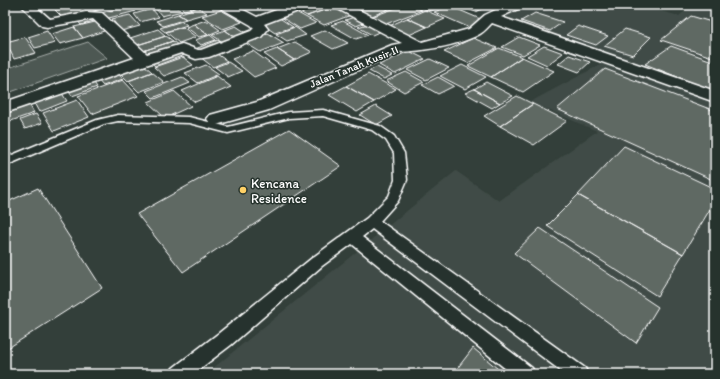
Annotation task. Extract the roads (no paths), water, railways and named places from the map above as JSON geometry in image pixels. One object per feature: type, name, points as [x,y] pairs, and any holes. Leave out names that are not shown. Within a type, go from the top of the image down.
[{"type":"street","points":[[27,5],[47,24],[58,23],[88,15],[97,16],[144,60]]},
{"type":"street","points":[[5,108],[182,48],[196,55],[204,54],[256,34],[261,29],[256,22],[225,5]]},
{"type":"street","points":[[256,22],[302,5]]},
{"type":"street","points":[[340,5],[421,47]]},
{"type":"street","name":"Jalan Tanah Kusir II","points":[[216,119],[263,106],[397,48],[421,47],[474,32],[490,18],[516,5]]},
{"type":"street","points":[[490,18],[715,98]]},
{"type":"lane","points":[[5,162],[101,122],[118,118],[189,120],[228,130],[289,115],[323,113],[376,128],[390,138],[399,153],[401,180],[394,198],[372,222],[317,262],[179,374]]},
{"type":"lane","points":[[372,222],[579,374]]},
{"type":"lane","points":[[352,237],[526,374]]},
{"type":"place","name":"Kencana Residence","points":[[243,190]]}]
